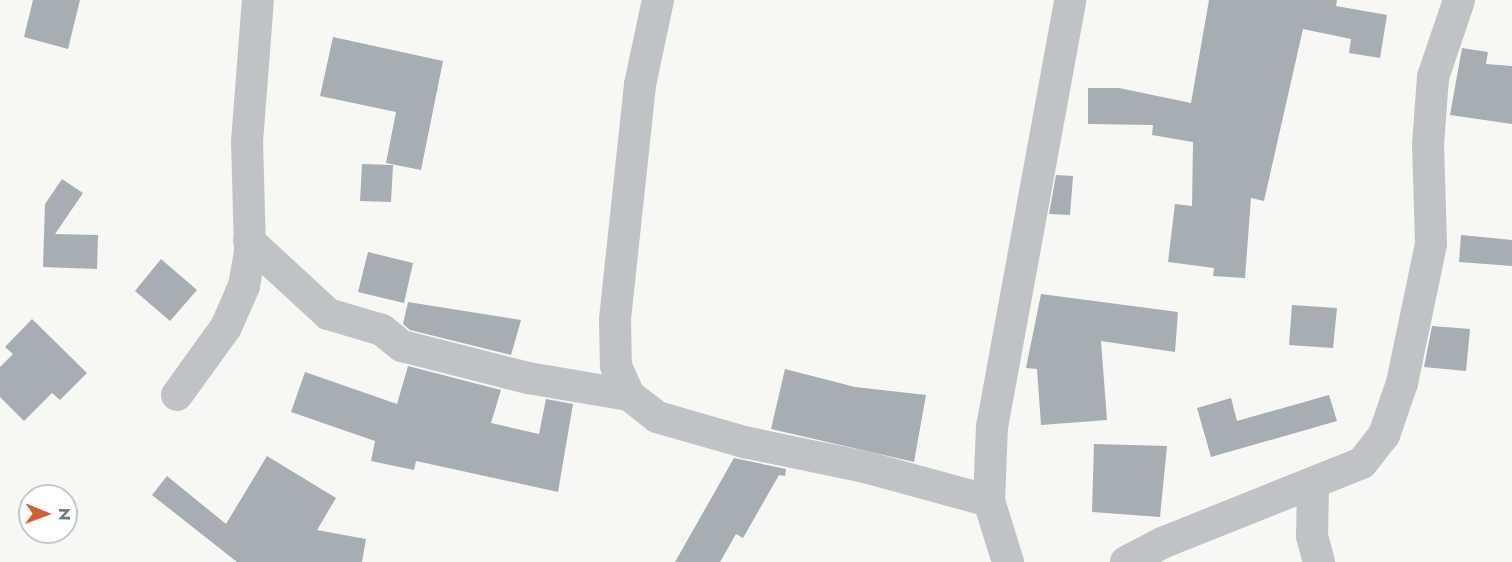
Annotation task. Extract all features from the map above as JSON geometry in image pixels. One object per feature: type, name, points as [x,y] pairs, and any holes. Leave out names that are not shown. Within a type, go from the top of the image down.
[{"type":"street","points":[[177,395],[226,327],[244,286],[249,241],[247,142],[258,0]]},
{"type":"street","points":[[629,396],[616,366],[615,320],[640,86],[658,0]]},
{"type":"street","points":[[1008,562],[988,501],[992,427],[1070,0]]},
{"type":"street","points":[[1126,562],[1162,543],[1362,464],[1384,435],[1402,383],[1431,244],[1428,145],[1433,77],[1459,0]]},
{"type":"street","points":[[249,241],[328,314],[382,330],[402,346],[528,378],[629,396],[657,417],[711,433],[865,467],[988,501]]},
{"type":"street","points":[[1313,485],[1312,536],[1319,562]]},
{"type":"building","points":[[33,0],[80,0],[68,49],[24,37]]},
{"type":"building","points":[[1209,0],[1337,0],[1336,6],[1387,15],[1380,58],[1349,53],[1351,39],[1303,29],[1264,201],[1251,198],[1245,278],[1213,276],[1214,268],[1168,262],[1175,204],[1192,206],[1193,142],[1152,135],[1153,125],[1088,124],[1088,88],[1119,88],[1191,103]]},
{"type":"building","points":[[333,37],[443,61],[421,170],[386,163],[396,112],[320,96]]},
{"type":"building","points":[[1462,48],[1488,52],[1486,64],[1512,66],[1512,124],[1450,115]]},
{"type":"building","points":[[362,164],[393,165],[391,202],[360,201]]},
{"type":"building","points":[[1056,175],[1073,176],[1070,215],[1049,214]]},
{"type":"building","points":[[62,179],[83,193],[55,234],[98,235],[97,269],[43,267],[45,204]]},
{"type":"building","points":[[1461,235],[1512,240],[1512,266],[1459,262]]},
{"type":"building","points":[[368,252],[413,263],[404,303],[358,292]]},
{"type":"building","points":[[161,259],[197,290],[170,321],[135,291]]},
{"type":"building","points":[[1041,294],[1178,312],[1175,352],[1101,341],[1107,420],[1041,425],[1037,369],[1026,368]]},
{"type":"building","points":[[408,302],[521,320],[511,355],[410,330],[403,324]]},
{"type":"building","points":[[1292,305],[1337,308],[1333,348],[1289,345]]},
{"type":"building","points":[[32,319],[87,373],[60,400],[52,393],[24,421],[0,397],[0,367],[13,354],[5,347]]},
{"type":"building","points":[[1432,326],[1470,329],[1466,371],[1424,367]]},
{"type":"building","points":[[408,366],[501,390],[491,423],[539,434],[546,399],[573,404],[558,492],[416,461],[414,470],[371,461],[375,441],[291,412],[305,372],[397,404]]},
{"type":"building","points":[[785,369],[855,387],[926,395],[914,462],[771,429]]},
{"type":"building","points":[[1329,395],[1337,421],[1211,457],[1197,408],[1231,398],[1237,421]]},
{"type":"building","points":[[1094,444],[1167,446],[1160,517],[1092,512]]},
{"type":"building","points":[[267,456],[336,498],[317,530],[366,539],[362,562],[237,562],[152,495],[167,476],[226,524]]},
{"type":"building","points":[[734,458],[786,469],[785,476],[779,475],[743,538],[736,534],[720,562],[675,562]]}]
